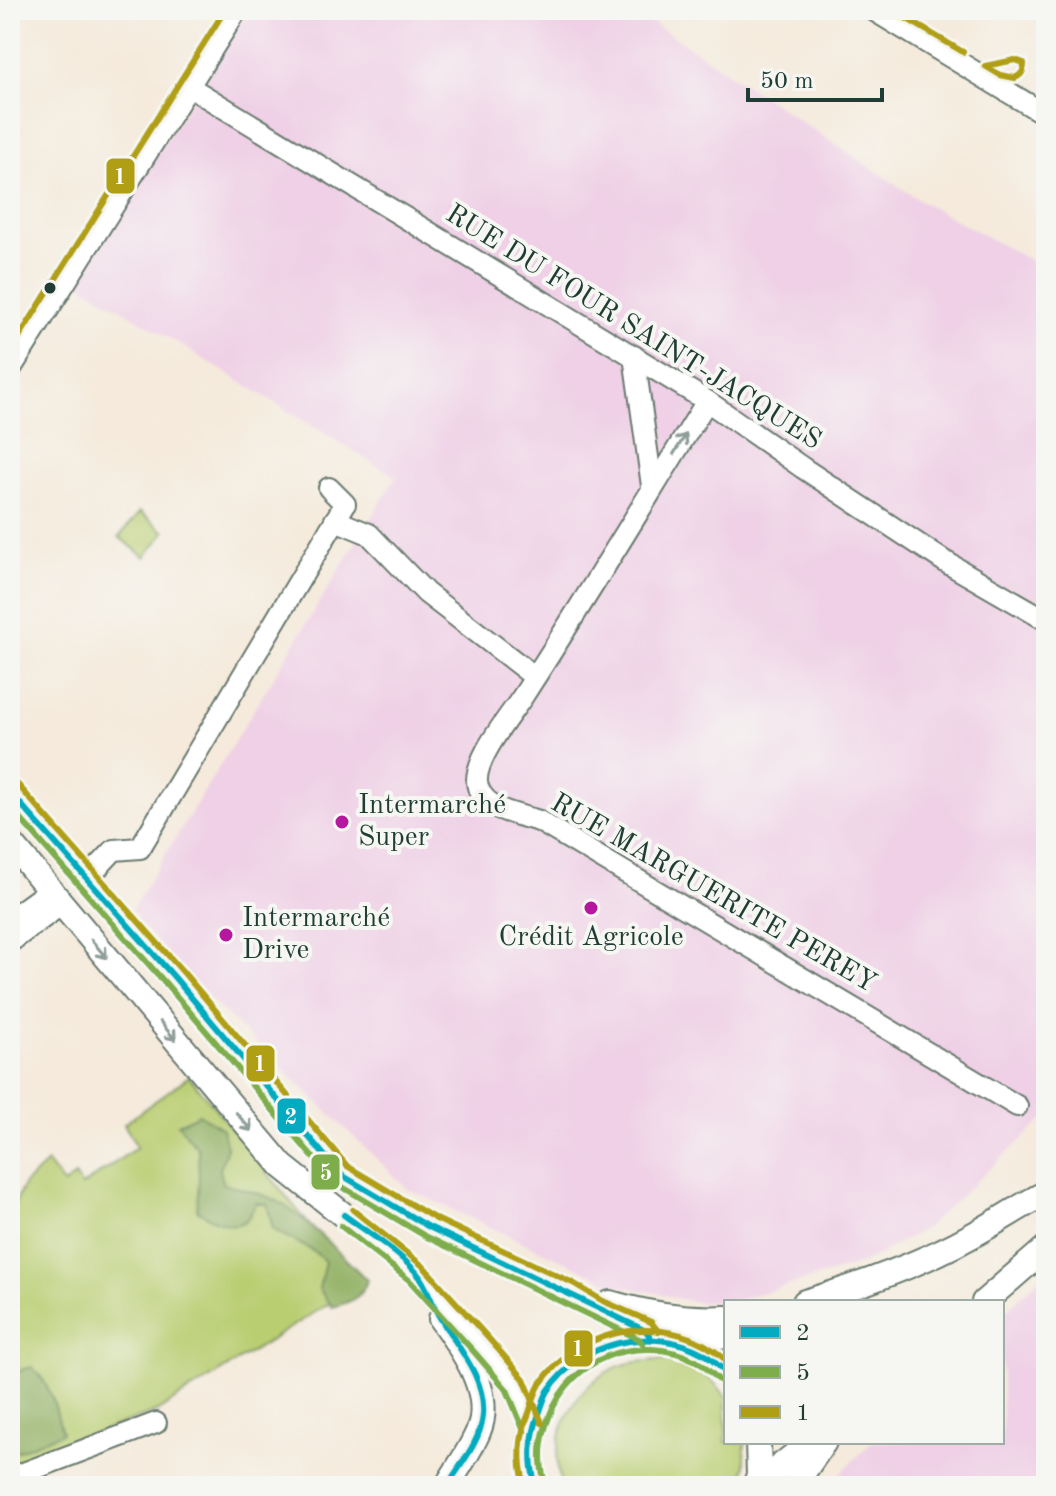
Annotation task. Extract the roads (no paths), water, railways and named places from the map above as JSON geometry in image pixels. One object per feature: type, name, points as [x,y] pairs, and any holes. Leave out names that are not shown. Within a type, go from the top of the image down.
[{"type":"main road","points":[[10,792],[175,978],[340,1174],[429,1227],[569,1292],[598,1310],[662,1340],[704,1354],[724,1371]]},
{"type":"main road","points":[[10,842],[282,1166],[420,1278],[516,1385],[532,1432],[532,1476],[536,1486]]},
{"type":"main road","points":[[49,888],[48,869],[62,883],[73,885],[86,880]]},
{"type":"main road","points":[[207,1077],[220,1079],[244,1091],[264,1083]]},
{"type":"main road","points":[[812,1300],[853,1288],[923,1260],[1046,1196]]},
{"type":"main road","points":[[857,1300],[967,1252],[1028,1214],[1046,1196]]},
{"type":"main road","points":[[987,1300],[1026,1269],[1046,1248]]},
{"type":"main road","points":[[420,1278],[438,1315],[465,1353],[482,1402],[483,1418],[478,1433],[447,1486]]},
{"type":"main road","points":[[569,1292],[634,1310],[698,1319],[724,1318]]},
{"type":"main road","points":[[520,1486],[532,1432],[549,1390],[576,1361],[611,1343],[724,1336]]},
{"type":"main road","points":[[758,1444],[757,1480],[773,1472],[808,1444]]},
{"type":"main road","points":[[794,1486],[823,1444]]},
{"type":"street","points":[[10,370],[17,341],[237,10]]},
{"type":"street","points":[[873,10],[1046,115]]},
{"type":"street","name":"RUE DU FOUR SAINT-JACQUES","points":[[188,86],[707,401],[944,561],[1046,620]]},
{"type":"street","points":[[634,356],[652,486]]},
{"type":"street","name":"RUE MARGUERITE PEREY","points":[[707,401],[483,756],[477,771],[477,786],[485,799],[498,808],[539,821],[1017,1106]]},
{"type":"street","points":[[86,880],[114,850],[140,848],[345,504],[329,488]]},
{"type":"street","points":[[335,520],[369,534],[426,593],[535,677]]},
{"type":"street","points":[[10,919],[49,888]]},
{"type":"street","points":[[10,942],[49,888]]},
{"type":"street","points":[[10,1478],[156,1423]]},
{"type":"place","name":"Intermarché Super","points":[[342,822]]},
{"type":"place","name":"Crédit Agricole","points":[[591,908]]},
{"type":"place","name":"Intermarché Drive","points":[[226,935]]}]
